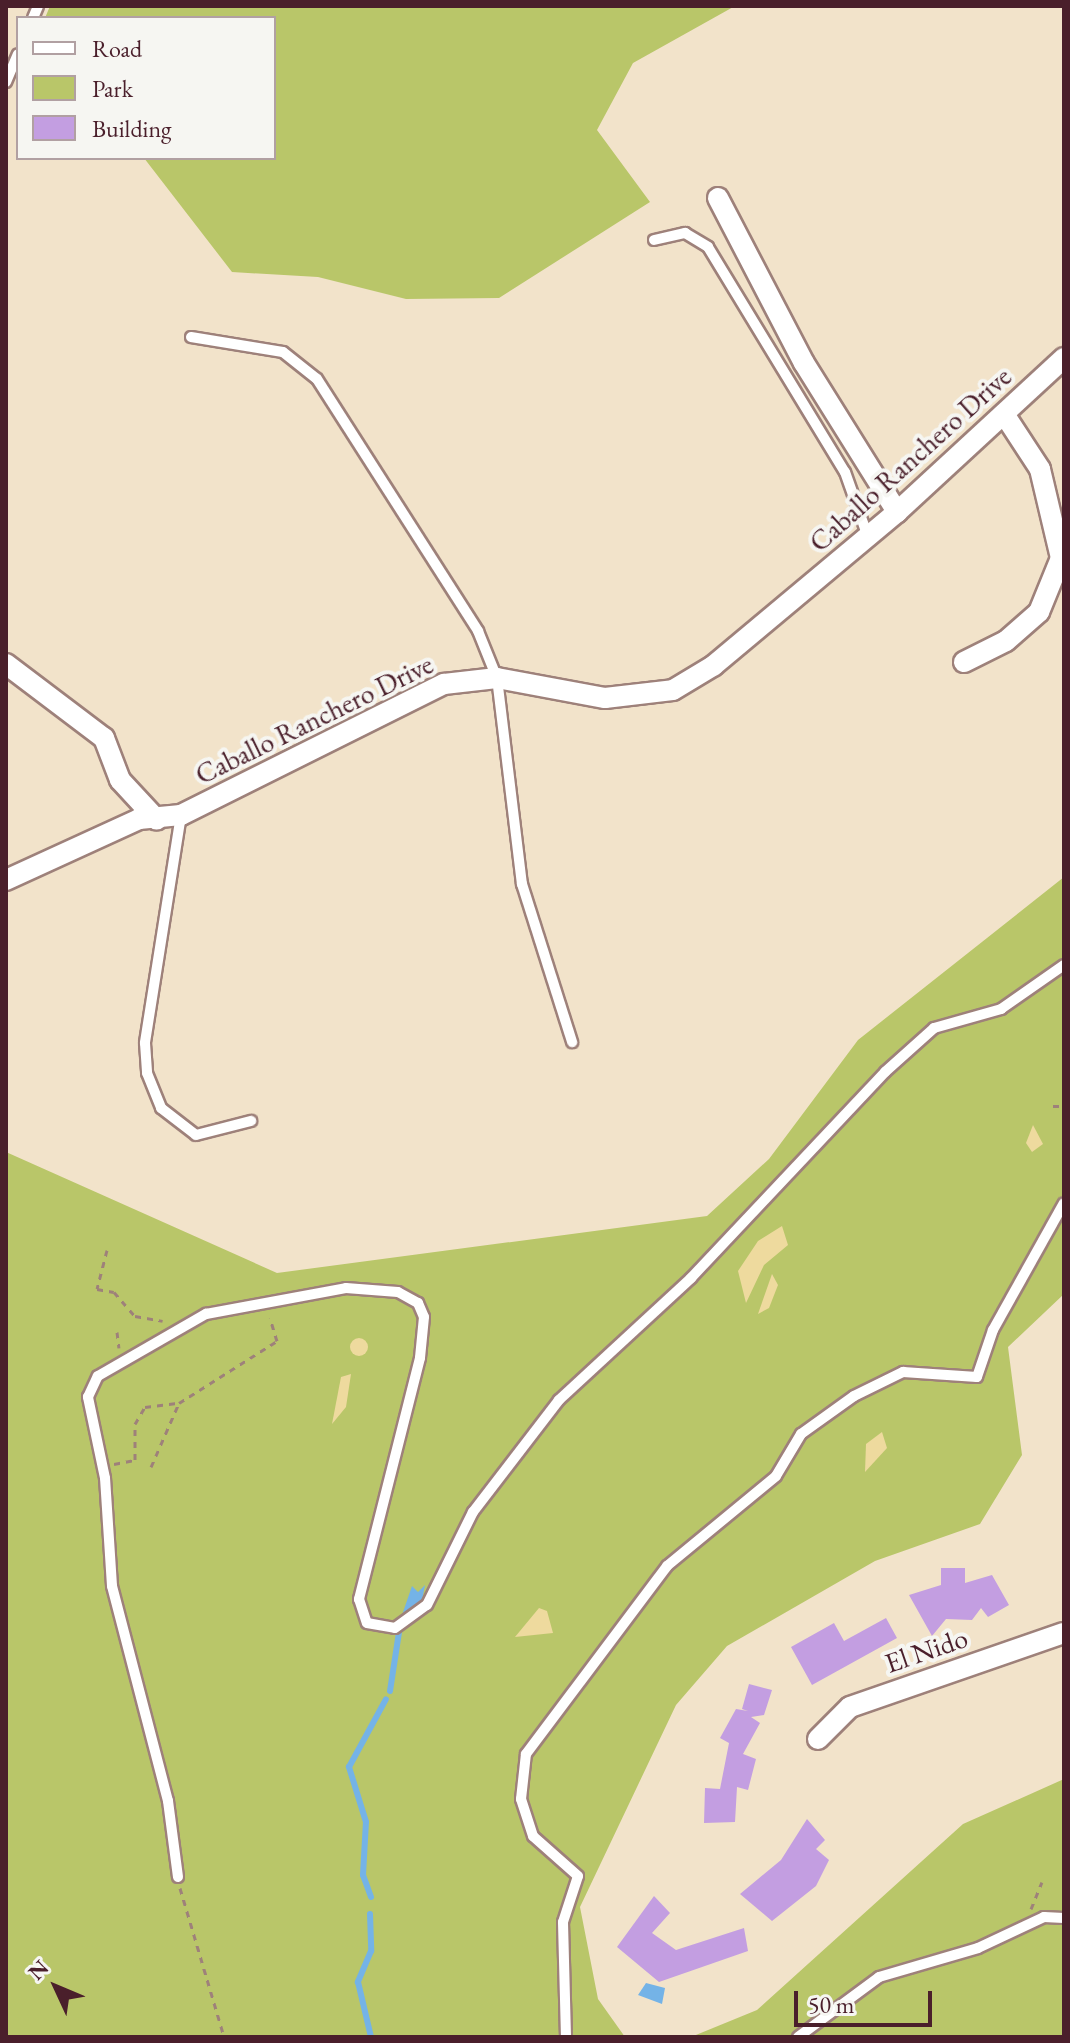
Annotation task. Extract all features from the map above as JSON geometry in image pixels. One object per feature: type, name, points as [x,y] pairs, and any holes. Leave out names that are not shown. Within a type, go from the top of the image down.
[{"type":"street","points":[[718,198],[804,363],[897,512]]},
{"type":"street","name":"Caballo Ranchero Drive","points":[[6,880],[148,820],[181,815],[412,697],[454,681],[497,678],[605,698],[673,690],[713,666],[868,537],[1064,358]]},
{"type":"street","points":[[964,662],[1006,641],[1039,612],[1059,566],[1061,536],[1040,469],[1004,414]]},
{"type":"street","points":[[6,664],[104,738],[120,780],[148,820],[6,870]]},
{"type":"street","name":"El Nido","points":[[818,1739],[850,1707],[1064,1633]]},
{"type":"lane","points":[[6,82],[16,59]]},
{"type":"lane","points":[[654,240],[685,233],[708,247],[845,472],[868,537]]},
{"type":"lane","points":[[191,337],[283,352],[317,379],[478,631],[497,678],[522,884],[572,1042]]},
{"type":"lane","points":[[181,815],[145,1043],[147,1073],[161,1108],[196,1135],[251,1121]]},
{"type":"lane","points":[[178,1877],[168,1801],[116,1612],[103,1467],[90,1387],[196,1317],[361,1288],[404,1293],[423,1309],[406,1422],[359,1599],[367,1623],[395,1628],[427,1605],[473,1512],[559,1400],[691,1278],[885,1072],[934,1028],[1001,1009],[1064,965]]},
{"type":"lane","points":[[566,2037],[563,1922],[578,1876],[533,1836],[521,1799],[526,1754],[667,1566],[776,1476],[801,1434],[854,1396],[903,1372],[977,1377],[993,1330],[1064,1203]]},
{"type":"lane","points":[[798,2037],[853,1990],[1033,1921],[1064,1918]]},
{"type":"path","points":[[1053,1106],[1064,1106]]},
{"type":"path","points":[[107,1250],[97,1289],[114,1292],[135,1316],[177,1330]]},
{"type":"path","points":[[103,1467],[135,1460],[135,1424],[145,1407],[179,1403],[277,1341],[264,1303]]},
{"type":"path","points":[[151,1467],[179,1403]]},
{"type":"path","points":[[178,1877],[224,2037]]},
{"type":"path","points":[[1033,1921],[1031,1902],[1042,1882]]},
{"type":"green space","points":[[50,6],[735,6],[633,63],[597,130],[650,202],[499,298],[406,299],[318,277],[232,272],[146,160],[276,160],[276,16],[46,16]]},
{"type":"green space","points":[[1064,877],[1064,1294],[1008,1347],[1022,1455],[980,1524],[875,1561],[727,1646],[676,1705],[580,1907],[598,1999],[625,2037],[6,2037],[6,1152],[277,1273],[707,1216],[769,1159],[858,1040]]},
{"type":"green space","points":[[1064,1779],[1064,2037],[691,2037],[757,2010],[963,1824]]},
{"type":"sand","points":[[1033,1125],[1043,1144],[1032,1152],[1026,1143]]},
{"type":"sand","points":[[782,1226],[788,1245],[764,1265],[746,1303],[738,1271],[758,1241]]},
{"type":"sand","points":[[772,1274],[778,1285],[769,1308],[758,1314]]},
{"type":"sand","points":[[359,1338],[368,1347],[359,1356],[350,1347]]},
{"type":"sand","points":[[351,1374],[346,1407],[332,1424],[341,1377]]},
{"type":"sand","points":[[882,1432],[887,1448],[865,1472],[866,1444]]},
{"type":"sand","points":[[539,1608],[547,1611],[553,1633],[515,1637]]},
{"type":"water","points":[[425,1585],[421,1606],[401,1618],[412,1586],[418,1592]]},
{"type":"water","points":[[646,1983],[665,1988],[662,2004],[638,1995]]},
{"type":"building","points":[[941,1568],[965,1568],[965,1583],[992,1575],[1009,1605],[988,1617],[981,1608],[972,1620],[946,1619],[932,1636],[909,1595],[941,1585]]},
{"type":"building","points":[[886,1618],[897,1638],[812,1685],[791,1647],[834,1623],[844,1641]]},
{"type":"building","points":[[749,1684],[772,1690],[764,1715],[751,1717],[760,1723],[743,1754],[756,1759],[748,1790],[737,1787],[735,1822],[704,1823],[705,1788],[720,1789],[729,1743],[720,1738],[736,1709],[748,1711],[742,1709]]},
{"type":"building","points":[[807,1819],[825,1840],[816,1849],[829,1860],[816,1886],[772,1921],[740,1894],[781,1860]]},
{"type":"building","points":[[654,1896],[670,1913],[652,1933],[676,1950],[744,1928],[748,1951],[659,1982],[617,1947]]},
{"type":"waterway","points":[[390,1691],[399,1632]]},
{"type":"waterway","points":[[371,1897],[363,1875],[366,1822],[349,1767],[386,1699]]},
{"type":"waterway","points":[[370,1914],[371,1951],[358,1982],[371,2037]]}]
